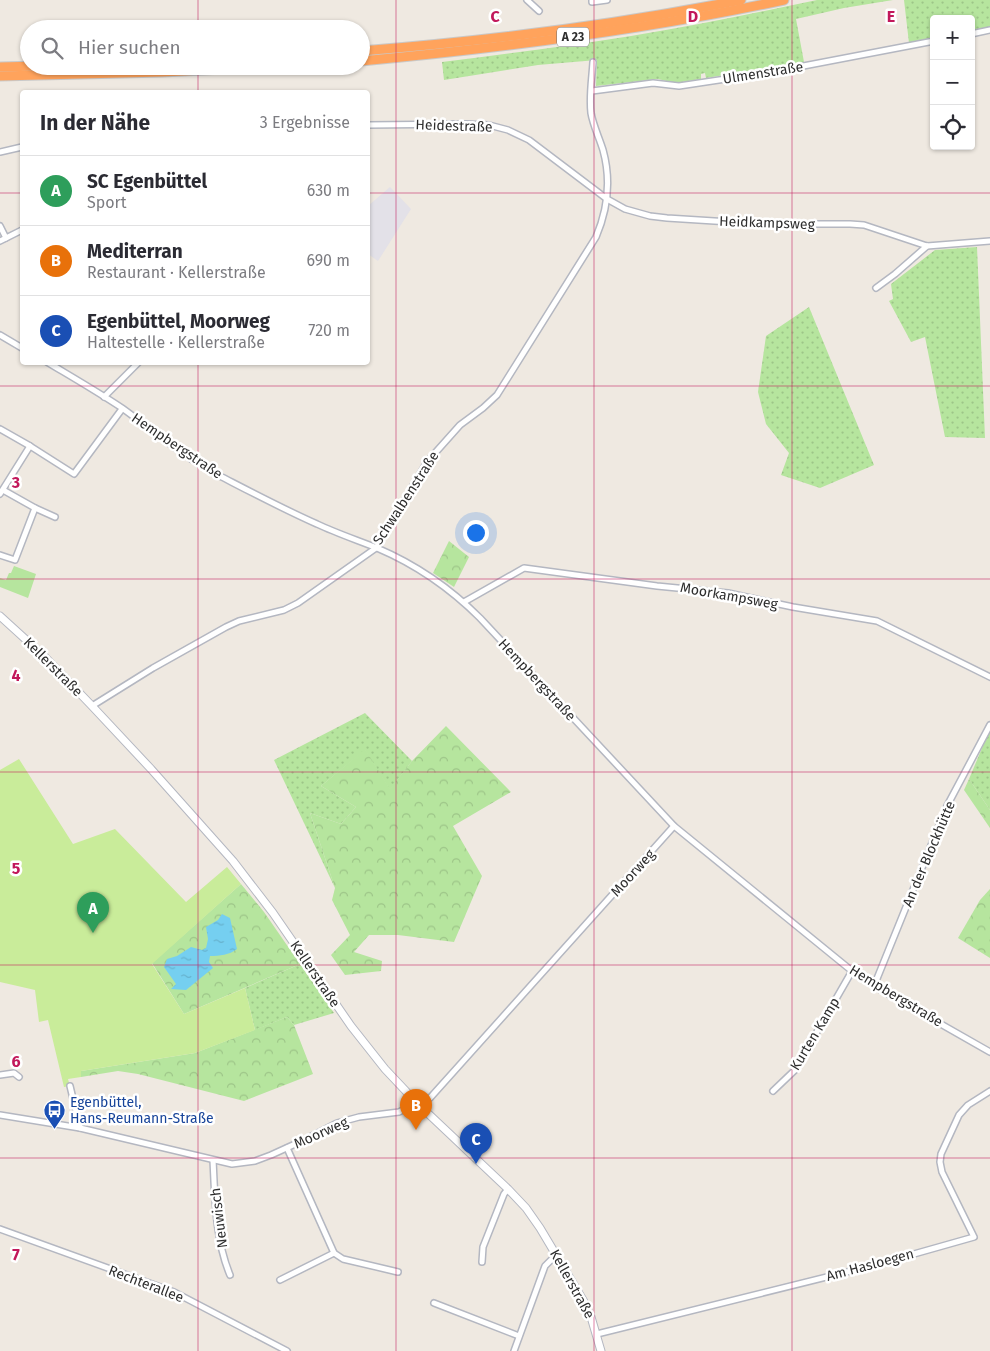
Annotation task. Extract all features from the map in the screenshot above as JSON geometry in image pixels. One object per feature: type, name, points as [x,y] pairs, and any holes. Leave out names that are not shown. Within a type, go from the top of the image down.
[{"type":"highway","name":"A 23","points":[[370,51],[564,29],[663,15],[741,0]]},
{"type":"highway","name":"A 23","points":[[370,60],[460,52],[600,34],[693,19],[784,0]]},
{"type":"highway","points":[[0,67],[20,66]]},
{"type":"highway","points":[[0,76],[40,75]]},
{"type":"main road","name":"Kellerstraße","points":[[0,616],[45,657],[92,706],[232,860],[273,913],[355,1032],[385,1069],[418,1104],[518,1199],[532,1217],[583,1300],[592,1317],[601,1351]]},
{"type":"street","points":[[528,0],[539,11]]},
{"type":"street","points":[[592,0],[592,2],[607,0]]},
{"type":"street","points":[[975,33],[990,30]]},
{"type":"street","name":"Ulmenstraße","points":[[592,91],[653,83],[679,86],[810,65],[930,42]]},
{"type":"street","name":"Schwalbenstraße","points":[[92,706],[153,668],[226,627],[284,610],[298,603],[376,548],[426,462],[460,425],[497,395],[596,237],[605,213],[607,167],[592,115],[593,62]]},
{"type":"street","name":"Heidestraße","points":[[370,126],[466,124],[489,125],[508,130],[529,140],[607,199]]},
{"type":"street","points":[[0,152],[20,147]]},
{"type":"street","name":"Heidkampsweg","points":[[607,199],[625,209],[667,218],[864,225],[928,246],[990,241]]},
{"type":"street","points":[[0,226],[3,239],[20,231]]},
{"type":"street","points":[[876,288],[928,246]]},
{"type":"street","points":[[0,335],[20,347]]},
{"type":"street","name":"Hempbergstraße","points":[[52,365],[104,397],[176,449],[217,474],[316,524],[376,548],[428,574],[464,602],[674,826],[852,971],[874,986],[990,1052]]},
{"type":"street","points":[[104,397],[136,365]]},
{"type":"street","points":[[0,429],[74,474],[122,409]]},
{"type":"street","points":[[30,446],[1,492],[55,517]]},
{"type":"street","points":[[0,555],[15,560],[35,508]]},
{"type":"street","name":"Moorkampsweg","points":[[464,602],[524,568],[657,586],[728,593],[793,608],[877,621],[990,677]]},
{"type":"street","name":"An der Blockhütte","points":[[874,986],[948,806],[990,725]]},
{"type":"street","name":"Moorweg","points":[[0,1115],[80,1128],[232,1164],[255,1161],[287,1148],[337,1122],[399,1112],[418,1104],[430,1098],[674,826]]},
{"type":"street","name":"Kurten Kamp","points":[[772,1091],[795,1070],[852,971]]},
{"type":"street","points":[[0,1075],[14,1073],[18,1077]]},
{"type":"street","points":[[70,1086],[80,1128]]},
{"type":"street","name":"Am Hasloegen","points":[[597,1334],[875,1265],[974,1237],[942,1172],[940,1162],[959,1115],[968,1104],[990,1091]]},
{"type":"street","points":[[287,1148],[334,1253],[343,1259],[398,1272]]},
{"type":"street","name":"Neuwisch","points":[[214,1160],[216,1208],[224,1260],[230,1275]]},
{"type":"street","points":[[482,1262],[483,1247],[504,1194],[508,1189]]},
{"type":"street","name":"Rechterallee","points":[[0,1229],[174,1292],[251,1334],[287,1351]]},
{"type":"street","points":[[280,1280],[334,1253]]},
{"type":"street","points":[[514,1351],[545,1266],[557,1256]]},
{"type":"street","points":[[434,1303],[519,1336]]},
{"type":"shaded area","points":[[390,187],[411,209],[378,261],[370,255],[370,204]]},
{"type":"green space","points":[[817,0],[893,0],[844,8],[796,19],[804,62],[706,78],[705,73],[701,74],[701,79],[675,83],[658,79],[596,86],[597,60],[538,65],[444,80],[442,62],[631,36],[701,24]]},
{"type":"green space","points":[[904,0],[990,0],[990,28],[975,30],[975,15],[930,15],[930,39],[909,43]]},
{"type":"green space","points":[[977,247],[985,438],[945,437],[925,337],[911,342],[889,301],[893,299],[891,284],[935,250]]},
{"type":"green space","points":[[809,307],[874,465],[820,488],[781,475],[789,453],[766,424],[758,392],[766,336]]},
{"type":"green space","points":[[449,541],[469,557],[454,587],[433,573]]},
{"type":"green space","points":[[14,566],[36,574],[28,598],[0,587],[0,578],[6,580]]},
{"type":"green space","points":[[365,713],[412,761],[390,790],[365,750],[321,786],[356,807],[341,824],[310,813],[335,888],[274,760]]},
{"type":"green space","points":[[446,726],[511,792],[453,826],[482,876],[454,942],[398,935],[369,935],[354,952],[382,961],[381,971],[345,975],[331,955],[350,935],[332,900],[335,888],[310,813],[341,824],[356,807],[321,786],[365,749],[390,789],[412,761]]},
{"type":"green space","points":[[990,729],[990,810],[969,779]]},
{"type":"green space","points":[[19,759],[73,844],[115,829],[186,902],[227,867],[241,884],[152,964],[184,1014],[245,988],[255,1030],[195,1053],[81,1071],[81,1077],[68,1079],[70,1086],[64,1087],[48,1020],[39,1022],[35,990],[0,982],[0,770]]},
{"type":"green space","points":[[969,779],[990,810],[990,828],[964,790]]},
{"type":"green space","points":[[241,884],[264,912],[300,964],[184,1014],[152,963]]},
{"type":"green space","points":[[990,889],[990,958],[958,938],[980,900]]},
{"type":"green space","points":[[300,964],[334,1013],[294,1025],[287,1017],[255,1030],[245,988]]},
{"type":"green space","points":[[287,1017],[294,1025],[313,1074],[244,1101],[138,1074],[118,1071],[81,1077],[81,1071],[195,1053]]},
{"type":"water","points":[[222,914],[230,918],[237,949],[224,955],[210,956],[209,962],[213,968],[186,990],[171,989],[176,984],[164,967],[167,959],[177,956],[191,947],[202,950],[206,948],[208,939],[206,927],[218,920]]},
{"type":"place","name":"SC Egenbüttel","points":[[93,933]]},
{"type":"place","name":"Egenbüttel, Hans-Reumann-Straße","points":[[54,1129]]},
{"type":"place","name":"Mediterran","points":[[416,1130]]},
{"type":"place","name":"Egenbüttel, Moorweg","points":[[476,1164]]}]
